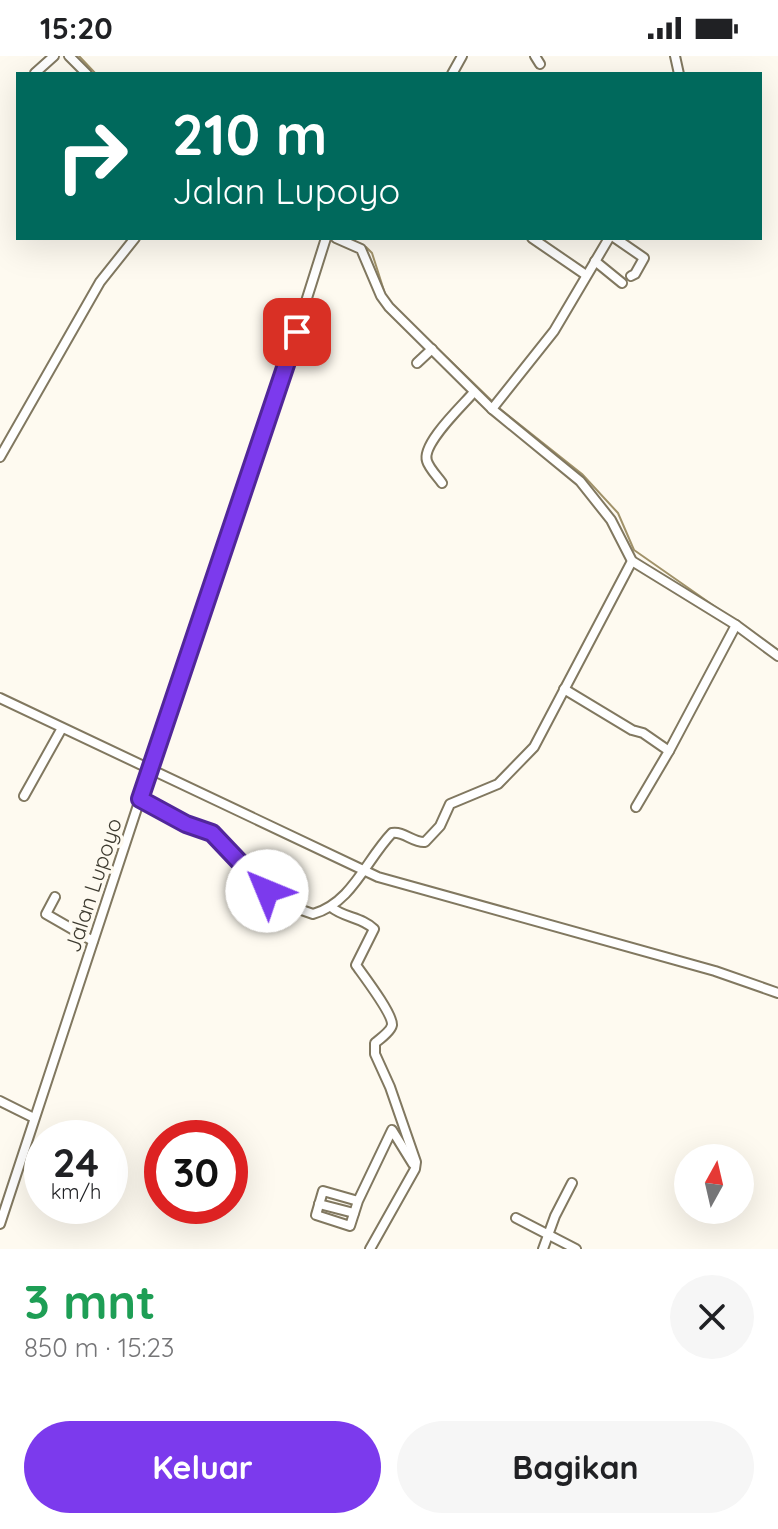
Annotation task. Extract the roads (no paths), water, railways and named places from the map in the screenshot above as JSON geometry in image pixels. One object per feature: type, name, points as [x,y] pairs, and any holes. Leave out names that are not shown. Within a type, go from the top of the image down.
[{"type":"street","points":[[36,72],[54,56]]},
{"type":"street","points":[[69,56],[85,72]]},
{"type":"street","points":[[0,457],[100,282],[133,240]]},
{"type":"street","name":"Jalan Lupoyo","points":[[0,1224],[266,428],[325,240]]},
{"type":"street","points":[[341,240],[361,249],[381,296],[472,394],[494,406],[580,481],[611,520],[632,561],[736,625],[778,656]]},
{"type":"street","points":[[361,249],[366,240]]},
{"type":"street","points":[[535,240],[586,275]]},
{"type":"street","points":[[494,406],[554,331],[611,240]]},
{"type":"street","points":[[615,240],[644,258],[631,276]]},
{"type":"street","points":[[595,261],[622,283]]},
{"type":"street","points":[[417,363],[430,351]]},
{"type":"street","points":[[442,483],[427,461],[426,454],[432,440],[472,394]]},
{"type":"street","points":[[140,799],[186,824],[212,833],[259,885],[293,907],[313,914],[331,907],[364,872],[392,833],[400,832],[425,842],[440,826],[450,804],[503,780],[534,747],[632,561]]},
{"type":"street","points":[[636,807],[736,625]]},
{"type":"street","points":[[564,689],[669,751]]},
{"type":"street","points":[[0,698],[364,872],[715,971],[778,993]]},
{"type":"street","points":[[24,796],[62,728]]},
{"type":"street","points":[[55,897],[46,914],[93,941]]},
{"type":"street","points":[[331,907],[374,929],[356,963],[392,1022],[391,1028],[374,1044],[375,1054],[414,1155],[415,1169],[371,1248],[382,1249]]},
{"type":"street","points":[[0,1101],[34,1118]]},
{"type":"street","points":[[358,1201],[323,1191],[316,1215],[350,1226],[358,1201],[392,1130],[415,1169]]},
{"type":"street","points":[[543,1249],[572,1183]]},
{"type":"street","points":[[319,1204],[354,1213]]},
{"type":"street","points":[[516,1218],[576,1249]]},
{"type":"waterway","points":[[79,56],[94,72]]},
{"type":"waterway","points":[[352,240],[360,244]]},
{"type":"waterway","points":[[366,247],[372,253],[386,297]]},
{"type":"waterway","points":[[398,310],[494,403]]},
{"type":"waterway","points":[[499,408],[582,474],[618,513],[634,550],[727,615]]},
{"type":"waterway","points":[[752,632],[778,650]]}]
